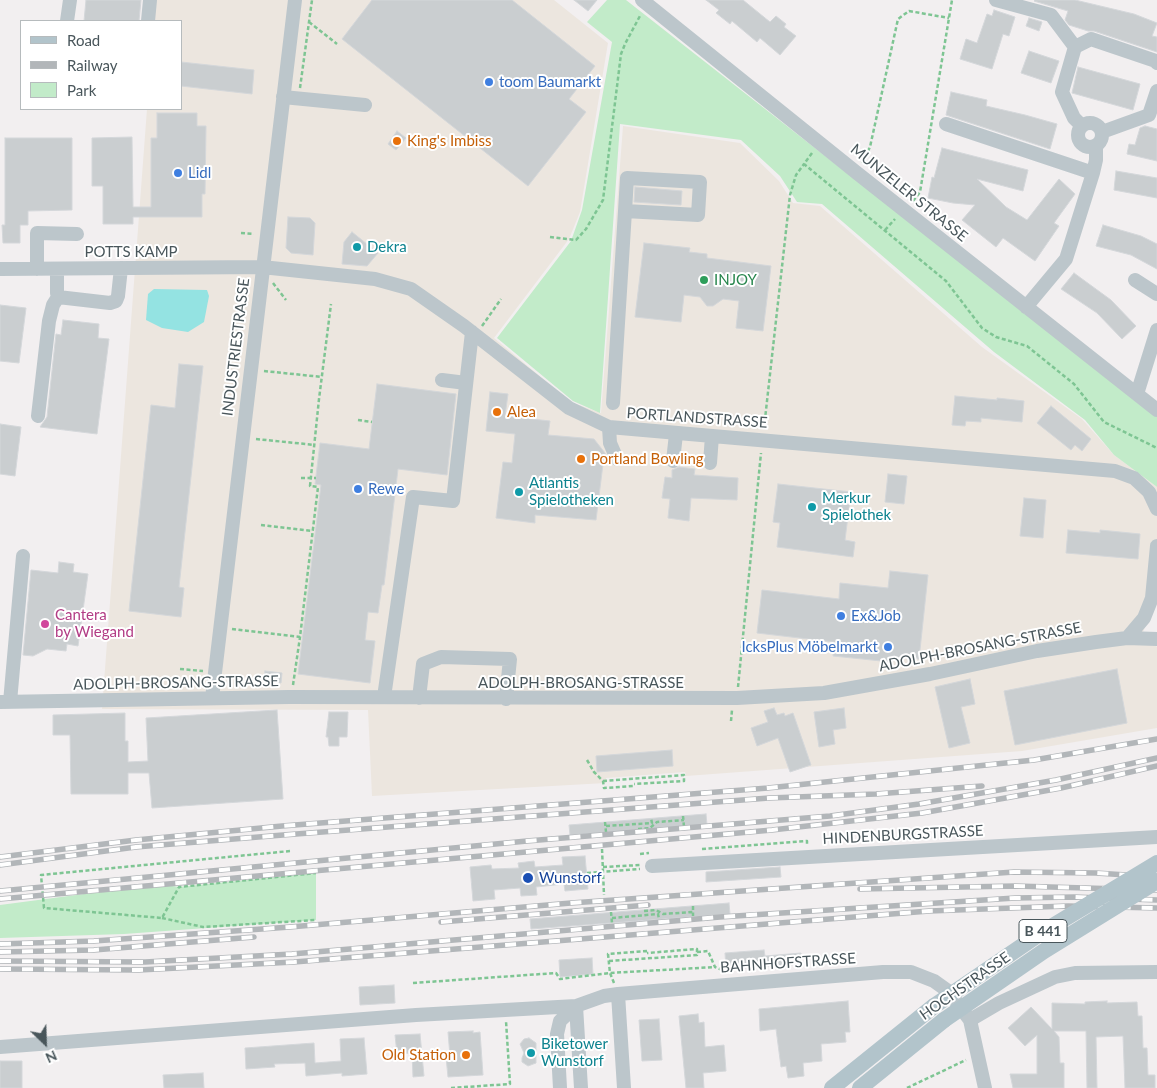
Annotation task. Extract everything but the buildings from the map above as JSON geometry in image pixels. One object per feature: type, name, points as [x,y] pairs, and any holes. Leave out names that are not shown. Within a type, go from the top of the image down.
[{"type":"main road","name":"HOCHSTRASSE","points":[[832,1088],[934,1006],[1041,933],[1157,863]]},
{"type":"main road","name":"HOCHSTRASSE","points":[[860,1088],[944,1020],[1044,951],[1157,881]]},
{"type":"street","points":[[67,20],[70,0]]},
{"type":"street","points":[[148,20],[150,0]]},
{"type":"street","name":"INDUSTRIESTRASSE","points":[[212,698],[262,267],[289,98],[295,0]]},
{"type":"street","points":[[996,0],[1051,15],[1076,47]]},
{"type":"street","name":"MUNZELER STRASSE","points":[[646,3],[857,173],[1157,410]]},
{"type":"street","points":[[1082,126],[1074,118],[1062,92],[1076,47],[1091,39],[1156,61],[1157,63]]},
{"type":"street","points":[[1102,132],[1153,117],[1157,91]]},
{"type":"street","points":[[289,98],[365,105]]},
{"type":"street","points":[[1088,123],[1100,127],[1102,132],[1103,137],[1100,143],[1090,148],[1080,142],[1078,136],[1082,126],[1088,123]]},
{"type":"street","points":[[946,124],[1092,173]]},
{"type":"street","points":[[1026,307],[1066,259],[1096,160],[1096,146]]},
{"type":"street","points":[[613,403],[627,178],[700,182],[698,215],[625,211]]},
{"type":"street","points":[[37,270],[37,233],[77,234]]},
{"type":"street","name":"POTTS KAMP","points":[[0,269],[262,267]]},
{"type":"street","name":"PORTLANDSTRASSE","points":[[262,267],[374,279],[411,289],[474,334],[569,408],[609,427],[1115,471],[1134,478],[1149,492],[1157,509]]},
{"type":"street","points":[[58,297],[110,303],[116,301],[121,268]]},
{"type":"street","points":[[38,416],[49,322],[53,305],[58,297],[57,269]]},
{"type":"street","points":[[1135,280],[1157,294]]},
{"type":"street","points":[[1137,394],[1157,330]]},
{"type":"street","points":[[384,698],[413,497],[453,501],[466,383],[474,334]]},
{"type":"street","points":[[442,380],[466,383]]},
{"type":"street","points":[[609,427],[610,443],[617,459]]},
{"type":"street","points":[[673,461],[676,434]]},
{"type":"street","points":[[710,463],[712,436]]},
{"type":"street","points":[[1127,638],[1144,618],[1152,598],[1157,546]]},
{"type":"street","points":[[5,702],[23,556]]},
{"type":"street","name":"ADOLPH-BROSANG-STRASSE","points":[[5,702],[212,698],[717,699],[824,693],[930,674],[1037,651],[1127,638],[1157,639]]},
{"type":"street","points":[[419,698],[423,664],[441,657],[510,659],[506,699]]},
{"type":"street","name":"HINDENBURGSTRASSE","points":[[649,863],[1157,836]]},
{"type":"street","name":"BAHNHOFSTRASSE","points":[[0,1047],[393,1017],[576,1006],[604,996],[618,994],[883,972],[911,972],[934,981],[948,991],[970,1020]]},
{"type":"street","points":[[984,1088],[970,1020],[1000,1003],[1055,977],[1075,973],[1157,972]]},
{"type":"street","points":[[618,994],[624,1088]]},
{"type":"street","points":[[560,1088],[557,1034],[560,1021],[576,1006]]},
{"type":"street","points":[[576,1006],[581,1088]]},
{"type":"path","points":[[289,98],[300,90],[312,0]]},
{"type":"path","points":[[904,210],[920,192],[952,0]]},
{"type":"path","points":[[550,237],[576,240],[586,229],[603,200],[621,54],[646,3]]},
{"type":"path","points":[[857,173],[870,147],[898,19],[909,11],[949,18]]},
{"type":"path","points":[[309,22],[337,44]]},
{"type":"path","points":[[821,143],[804,164],[946,281],[982,328],[996,338],[1027,346],[1074,384],[1104,422],[1157,448]]},
{"type":"path","points":[[474,334],[501,298]]},
{"type":"path","points":[[292,698],[318,486],[310,486],[332,304]]},
{"type":"path","points":[[251,370],[322,377]]},
{"type":"path","points":[[358,420],[372,422]]},
{"type":"path","points":[[242,438],[315,445]]},
{"type":"path","points":[[301,478],[316,478]]},
{"type":"path","points":[[261,525],[312,531]]},
{"type":"path","points":[[220,628],[300,637]]},
{"type":"path","points":[[180,669],[215,672]]},
{"type":"path","points":[[586,760],[603,781],[604,788],[684,781],[684,775],[603,781]]},
{"type":"path","points":[[683,816],[684,826]]},
{"type":"path","points":[[606,826],[652,823],[651,818]]},
{"type":"path","points":[[638,829],[650,828],[657,822],[684,820]]},
{"type":"path","points":[[605,822],[606,832]]},
{"type":"path","points":[[698,849],[807,841]]},
{"type":"path","points":[[602,849],[604,895]]},
{"type":"path","points":[[290,851],[41,874],[44,908],[162,918],[203,927],[316,920]]},
{"type":"path","points":[[640,854],[649,863]]},
{"type":"path","points":[[602,867],[649,863]]},
{"type":"path","points":[[587,873],[603,872],[649,863]]},
{"type":"path","points":[[162,918],[179,887],[316,873]]},
{"type":"path","points":[[693,906],[693,916]]},
{"type":"path","points":[[644,911],[656,910],[663,914],[693,912]]},
{"type":"path","points":[[611,912],[612,923]]},
{"type":"path","points":[[612,918],[658,914],[659,919]]},
{"type":"path","points":[[618,994],[610,973],[608,954],[697,949],[697,952]]},
{"type":"path","points":[[608,961],[697,955],[697,952],[708,951],[715,967]]},
{"type":"path","points":[[413,983],[556,973],[560,978],[715,967],[722,971],[735,971],[736,983]]},
{"type":"path","points":[[451,1088],[510,1084],[505,1010]]},
{"type":"path","points":[[906,1088],[978,1054]]},
{"type":"shaded area","points":[[155,0],[554,0],[608,43],[580,212],[569,239],[494,338],[571,402],[601,413],[623,126],[740,143],[779,181],[793,203],[820,206],[982,347],[1082,419],[1114,455],[1157,487],[1157,598],[1143,632],[1157,647],[1157,728],[1022,751],[686,776],[685,772],[606,778],[606,783],[372,796],[368,710],[102,709],[147,110],[182,110],[182,20],[154,20]]},
{"type":"green space","points":[[607,0],[626,0],[1157,416],[1157,487],[1114,455],[1085,420],[994,352],[822,204],[797,202],[780,176],[741,140],[620,124],[600,413],[573,401],[497,338],[571,241],[582,210],[612,42],[587,22]]},
{"type":"green space","points":[[316,873],[316,920],[124,934],[0,938],[0,905],[160,884],[179,887]]},
{"type":"water","points":[[154,289],[207,290],[209,296],[204,322],[188,332],[162,328],[146,320],[148,294]]},
{"type":"railway","points":[[0,857],[136,840],[282,826],[768,788],[1034,760],[1157,739]]},
{"type":"railway","points":[[0,891],[527,841],[830,816],[919,804],[1056,780],[1157,758]]},
{"type":"railway","points":[[0,899],[772,830],[922,813],[1061,788],[1157,766]]},
{"type":"railway","points":[[0,865],[136,847],[283,835],[769,798],[876,794],[982,786]]},
{"type":"railway","points":[[0,944],[94,941],[290,927],[571,903],[1014,872],[1096,873],[1157,877]]},
{"type":"railway","points":[[860,889],[1015,886],[1157,890]]},
{"type":"railway","points":[[0,961],[145,962],[292,954],[720,917],[1015,898],[1074,897],[1157,900]]},
{"type":"railway","points":[[441,922],[648,905]]},
{"type":"railway","points":[[0,969],[139,970],[294,962],[929,911],[1068,906],[1157,908]]},
{"type":"railway","points":[[0,952],[94,950],[254,937]]},
{"type":"place","name":"toom Baumarkt","points":[[489,82]]},
{"type":"place","name":"King's Imbiss","points":[[397,141]]},
{"type":"place","name":"Lidl","points":[[178,173]]},
{"type":"place","name":"Dekra","points":[[357,247]]},
{"type":"place","name":"INJOY","points":[[704,280]]},
{"type":"place","name":"Alea","points":[[497,412]]},
{"type":"place","name":"Portland Bowling","points":[[581,459]]},
{"type":"place","name":"Rewe","points":[[358,489]]},
{"type":"place","name":"Atlantis Spielotheken","points":[[519,492]]},
{"type":"place","name":"Merkur Spielothek","points":[[812,507]]},
{"type":"place","name":"Ex&Job","points":[[841,616]]},
{"type":"place","name":"Cantera by Wiegand","points":[[45,624]]},
{"type":"place","name":"IcksPlus Möbelmarkt","points":[[888,647]]},
{"type":"place","name":"Wunstorf","points":[[528,878]]},
{"type":"place","name":"Biketower Wunstorf","points":[[531,1053]]},
{"type":"place","name":"Old Station","points":[[466,1055]]}]
